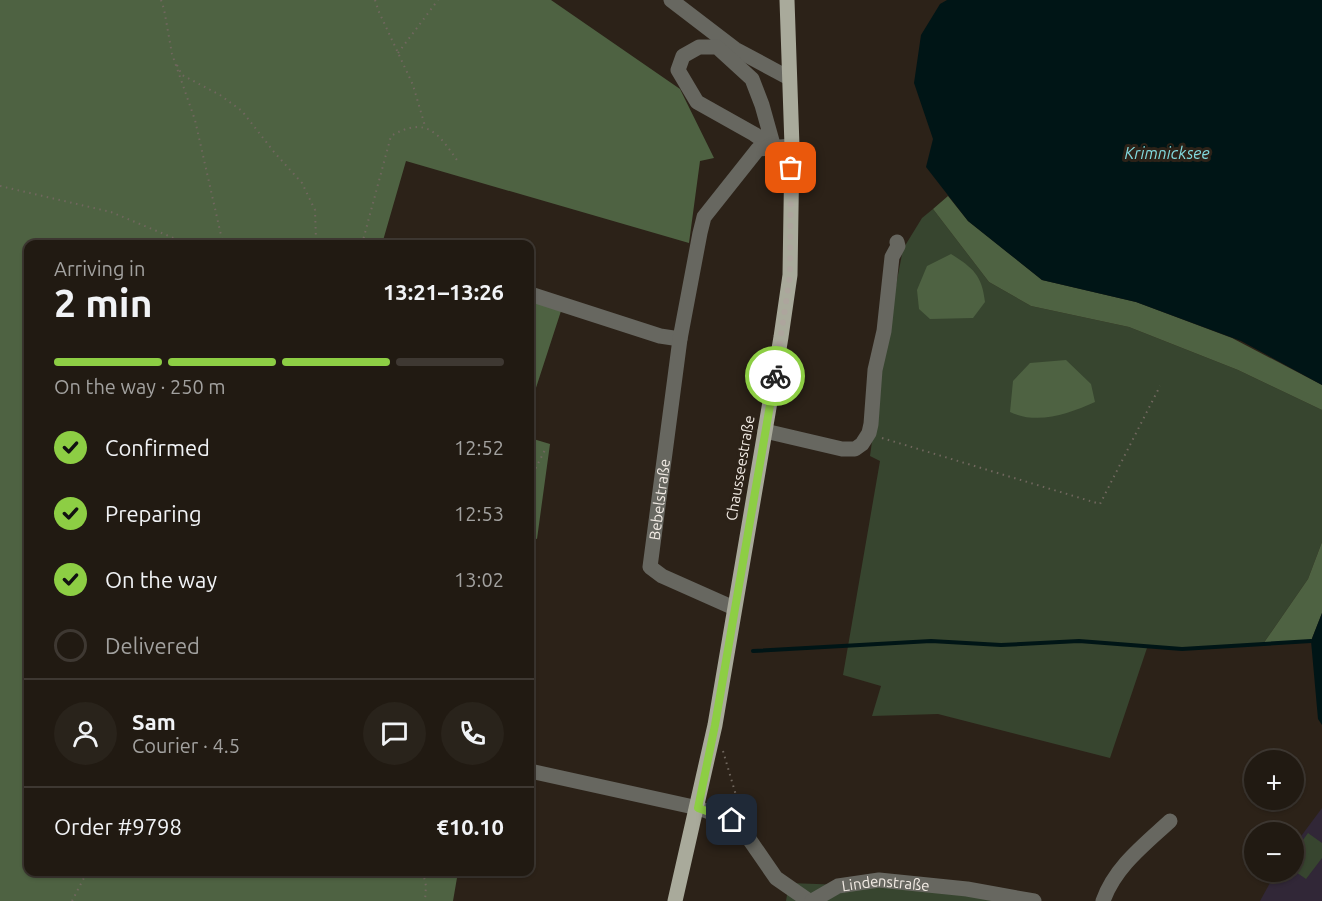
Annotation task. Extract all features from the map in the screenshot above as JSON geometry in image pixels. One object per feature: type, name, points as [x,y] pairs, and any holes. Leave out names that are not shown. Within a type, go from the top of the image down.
[{"type":"main road","name":"Chausseestraße","points":[[675,901],[698,808],[715,725],[782,338],[790,275],[792,146],[787,0]]},
{"type":"street","points":[[671,0],[686,5],[735,50],[789,78]]},
{"type":"street","points":[[774,148],[752,79],[717,47],[699,47],[683,56],[678,70],[697,102],[774,148],[792,146]]},
{"type":"street","name":"Bebelstraße","points":[[734,608],[662,576],[650,567],[680,339],[704,217],[759,150],[774,148]]},
{"type":"street","points":[[765,431],[842,449],[855,449],[869,434],[875,370],[884,331],[888,280],[892,257],[898,246],[897,242]]},
{"type":"street","points":[[534,295],[660,336],[680,339]]},
{"type":"street","name":"Lindenstraße","points":[[534,772],[698,808],[732,820],[747,836],[776,878],[810,901],[838,886],[879,880],[967,889],[1034,901]]},
{"type":"street","points":[[1103,901],[1108,888],[1124,864],[1170,821]]},
{"type":"path","points":[[161,0],[172,54],[195,120],[222,240]]},
{"type":"path","points":[[375,0],[412,85],[424,126]]},
{"type":"path","points":[[398,53],[438,0]]},
{"type":"path","points":[[172,54],[182,75],[220,95],[243,111],[274,152],[302,183],[315,210],[316,240]]},
{"type":"path","points":[[363,240],[372,198],[391,135],[405,127],[424,126],[437,135],[459,163]]},
{"type":"path","points":[[0,186],[111,213],[178,240]]},
{"type":"path","points":[[869,434],[1100,504],[1160,386]]},
{"type":"path","points":[[534,471],[546,448]]},
{"type":"path","points":[[715,725],[734,784],[747,836]]},
{"type":"path","points":[[72,901],[85,876]]},
{"type":"path","points":[[424,876],[425,901]]},
{"type":"shaded area","points":[[1322,808],[1322,901],[1260,901],[1270,882],[1304,882],[1304,832]]},
{"type":"green space","points":[[0,0],[551,0],[680,89],[714,158],[700,161],[689,243],[406,161],[383,240],[24,240],[24,876],[457,876],[453,901],[0,901]]},
{"type":"green space","points":[[948,196],[968,221],[1042,280],[1136,302],[1232,338],[1322,385],[1322,410],[1238,370],[1129,327],[1031,306],[989,282],[933,209]]},
{"type":"green space","points":[[933,209],[989,282],[1031,306],[1129,327],[1238,370],[1322,410],[1322,542],[1308,579],[1263,644],[1182,649],[1147,648],[1110,758],[938,714],[872,716],[881,686],[843,675],[880,461],[870,456],[887,332],[903,249],[922,218]]},
{"type":"green space","points":[[951,254],[975,273],[982,285],[985,302],[973,318],[930,319],[919,309],[917,290],[927,266]]},
{"type":"green space","points":[[534,302],[561,311],[534,394]]},
{"type":"green space","points":[[1066,360],[1091,384],[1095,402],[1064,414],[1042,418],[1031,418],[1010,412],[1013,381],[1030,363]]},
{"type":"green space","points":[[534,439],[550,444],[537,539],[534,538]]},
{"type":"green space","points":[[1322,542],[1322,613],[1311,641],[1263,644],[1308,579]]},
{"type":"green space","points":[[1308,833],[1322,843],[1322,858],[1306,879],[1304,878],[1304,839]]},
{"type":"green space","points":[[789,883],[872,886],[1019,901],[786,901]]},
{"type":"water","name":"Krimnicksee","points":[[947,0],[1322,0],[1322,385],[1241,341],[1136,302],[1042,280],[968,221],[926,167],[933,139],[914,83],[921,35],[940,4]]},
{"type":"water","points":[[1322,613],[1322,725],[1318,719],[1311,641]]},
{"type":"waterway","points":[[753,651],[931,641],[1001,645],[1079,641],[1182,649],[1311,641]]},
{"type":"way so far","points":[[775,376],[790,275],[791,168]]},
{"type":"route","points":[[732,820],[698,808],[715,725],[775,376]]}]
